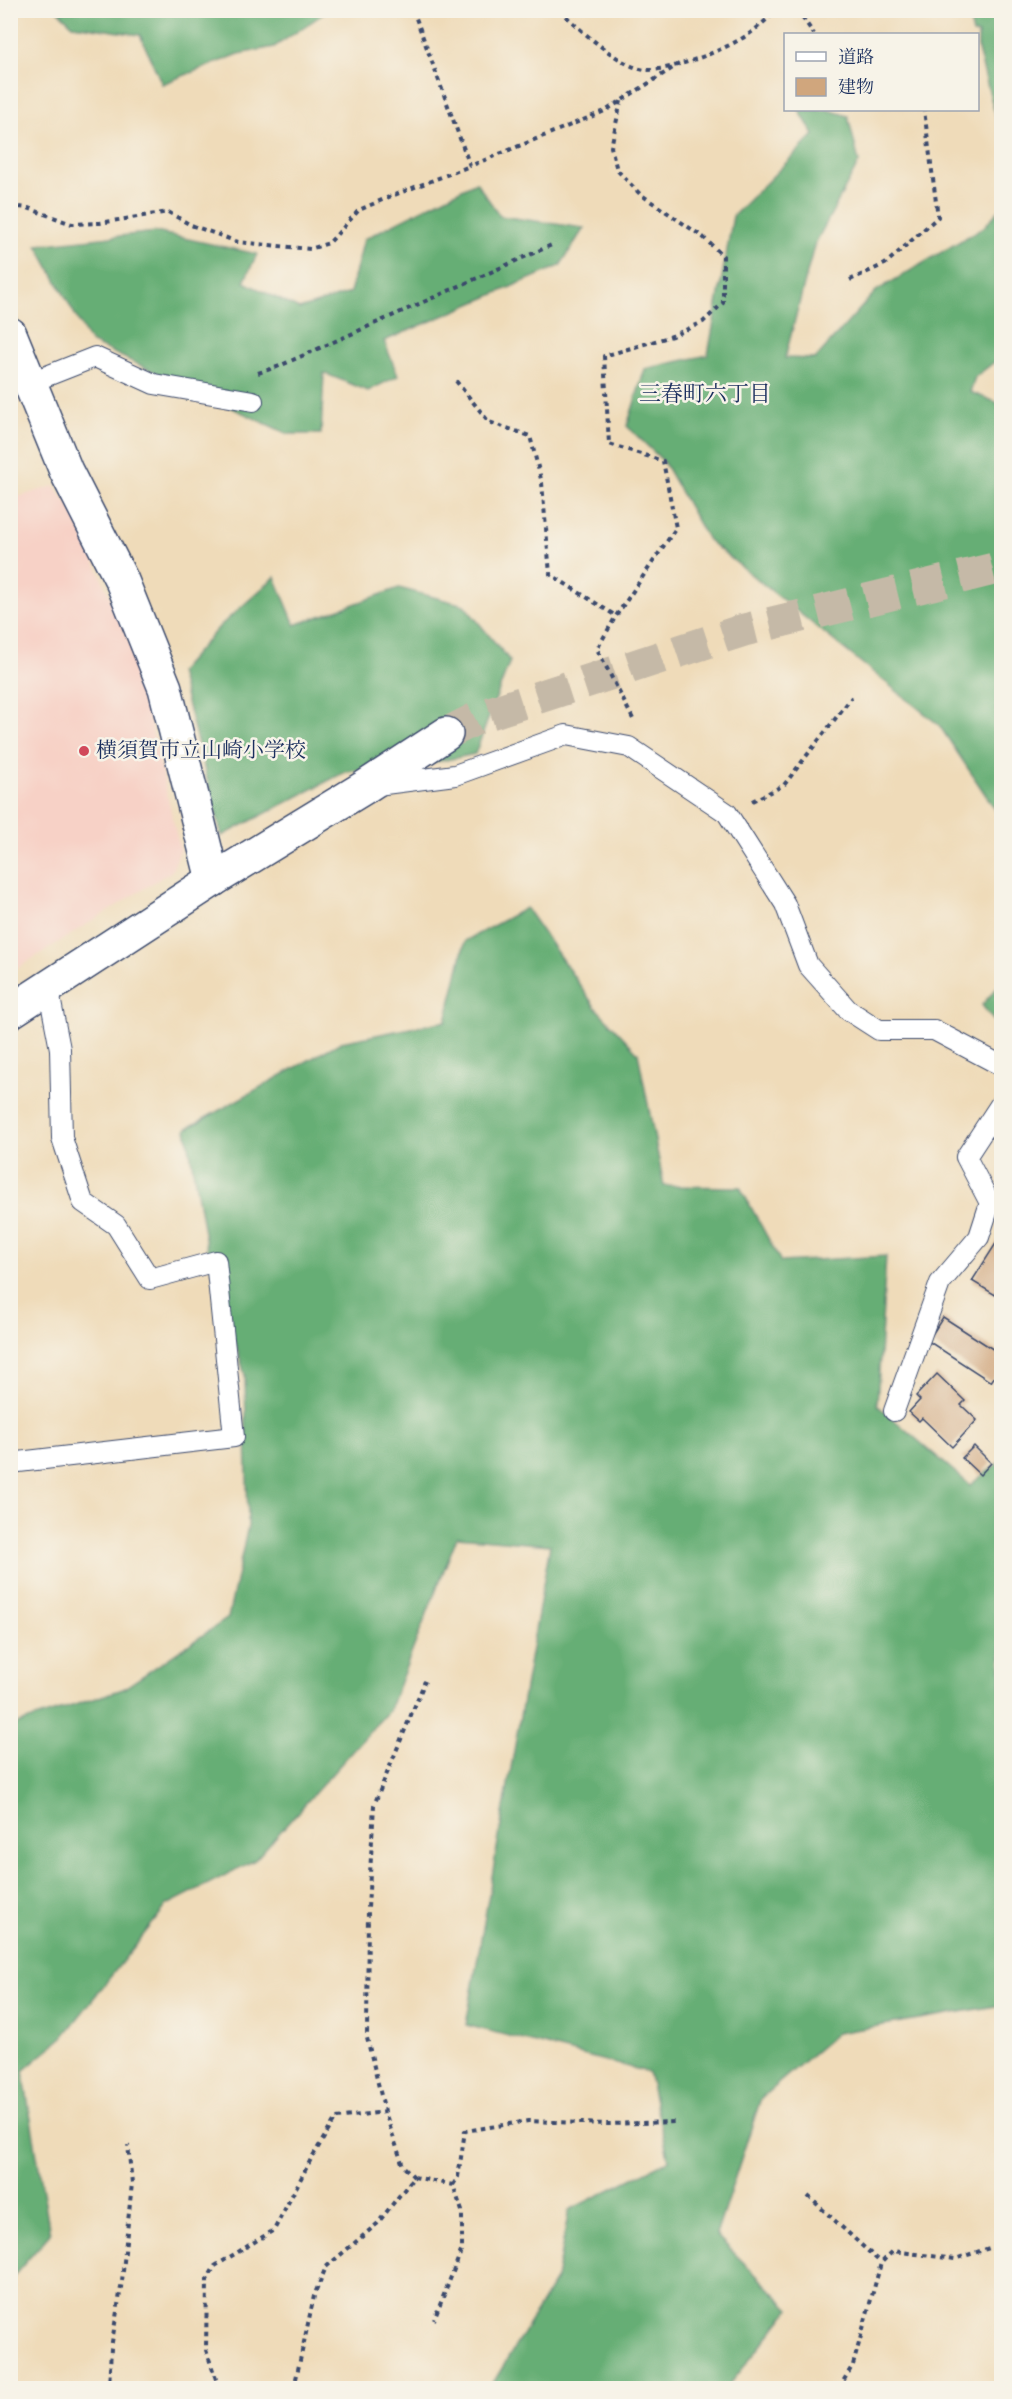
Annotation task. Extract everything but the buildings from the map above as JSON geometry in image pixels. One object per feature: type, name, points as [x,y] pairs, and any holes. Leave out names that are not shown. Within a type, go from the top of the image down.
[{"type":"street","points":[[10,334],[66,471],[122,581],[165,688],[213,880]]},
{"type":"street","points":[[10,1011],[446,734]]},
{"type":"lane","points":[[29,383],[95,357],[154,384],[253,401]]},
{"type":"lane","points":[[365,787],[455,775],[566,735],[629,747],[728,813],[785,904],[808,965],[848,1010],[879,1030],[934,1030],[1002,1066]]},
{"type":"lane","points":[[10,1463],[234,1437],[216,1262],[150,1279],[116,1225],[83,1202],[62,1138],[60,1049],[48,987]]},
{"type":"lane","points":[[894,1411],[940,1282],[979,1236],[990,1203],[966,1157],[1002,1102]]},
{"type":"path","points":[[413,10],[470,166]]},
{"type":"path","points":[[560,10],[573,24],[609,53],[644,70],[679,64],[717,50],[747,35],[778,10]]},
{"type":"path","points":[[797,10],[813,33]]},
{"type":"path","points":[[10,206],[28,207],[72,224],[100,224],[168,212],[191,225],[238,242],[310,249],[329,243],[359,210],[605,111],[679,64]]},
{"type":"path","points":[[621,101],[611,147],[617,170],[640,194],[703,237],[723,256],[723,303],[703,322],[672,336],[604,356],[609,444],[663,461],[676,528],[616,616],[597,649],[656,765]]},
{"type":"path","points":[[850,280],[885,264],[938,218],[924,111]]},
{"type":"path","points":[[253,401],[247,376],[277,368],[554,244]]},
{"type":"path","points":[[456,381],[489,422],[530,436],[542,483],[550,574],[616,616]]},
{"type":"path","points":[[728,813],[784,785],[852,697]]},
{"type":"path","points":[[425,1681],[374,1805],[368,1908],[367,2038],[385,2112],[403,2166],[414,2177],[453,2185]]},
{"type":"path","points":[[219,2388],[206,2350],[207,2280],[214,2266],[274,2230],[311,2159],[336,2118],[385,2112]]},
{"type":"path","points":[[434,2320],[462,2249],[462,2211],[453,2185],[458,2176],[465,2131],[528,2121],[607,2124],[675,2122]]},
{"type":"path","points":[[109,2388],[111,2348],[122,2281],[132,2183],[128,2145]]},
{"type":"path","points":[[294,2388],[314,2296],[326,2267],[377,2224],[414,2177]]},
{"type":"path","points":[[808,2196],[881,2263]]},
{"type":"path","points":[[839,2388],[853,2365],[881,2263],[893,2251],[955,2259],[1002,2244]]},
{"type":"shaded area","name":"横須賀市立山崎小学校","points":[[54,486],[72,510],[134,652],[180,850],[172,871],[11,972],[11,499]]},
{"type":"green space","points":[[329,10],[274,47],[239,54],[162,84],[140,35],[73,25],[58,11]]},
{"type":"green space","points":[[960,11],[1001,11],[1001,136],[979,54],[979,33],[973,33],[970,21]]},
{"type":"green space","points":[[800,111],[832,111],[848,116],[859,162],[814,246],[785,358],[815,359],[876,291],[984,227],[1001,208],[1001,357],[975,377],[970,392],[1001,404],[1001,818],[939,725],[708,540],[663,461],[627,426],[645,369],[708,355],[733,216],[814,135]]},
{"type":"green space","points":[[476,182],[500,216],[584,228],[560,266],[384,341],[398,376],[368,391],[324,373],[321,434],[288,434],[90,342],[37,245],[156,232],[257,254],[244,282],[299,309],[350,293],[364,239]]},
{"type":"green space","points":[[275,577],[295,625],[399,588],[464,605],[510,661],[475,754],[441,761],[345,772],[222,836],[179,672],[220,626]]},
{"type":"green space","points":[[526,908],[595,1007],[638,1053],[664,1186],[740,1187],[781,1262],[886,1256],[877,1405],[970,1485],[1001,1461],[1001,2005],[837,2033],[761,2098],[716,2235],[790,2309],[727,2388],[490,2388],[556,2279],[569,2210],[669,2160],[648,2072],[466,2025],[550,1545],[457,1537],[389,1710],[255,1860],[167,1905],[63,2037],[23,2071],[50,2234],[11,2279],[11,1726],[123,1689],[228,1618],[248,1526],[245,1375],[207,1250],[186,1129],[341,1042],[446,1021],[465,941]]},
{"type":"green space","points":[[1001,983],[1001,1031],[982,1005]]},
{"type":"tunnel","points":[[446,734],[481,716],[744,630],[1002,567]]},
{"type":"place","name":"横須賀市立山崎小学校","points":[[84,751]]},
{"type":"district","name":"三春町六丁目","points":[[705,395]]}]
